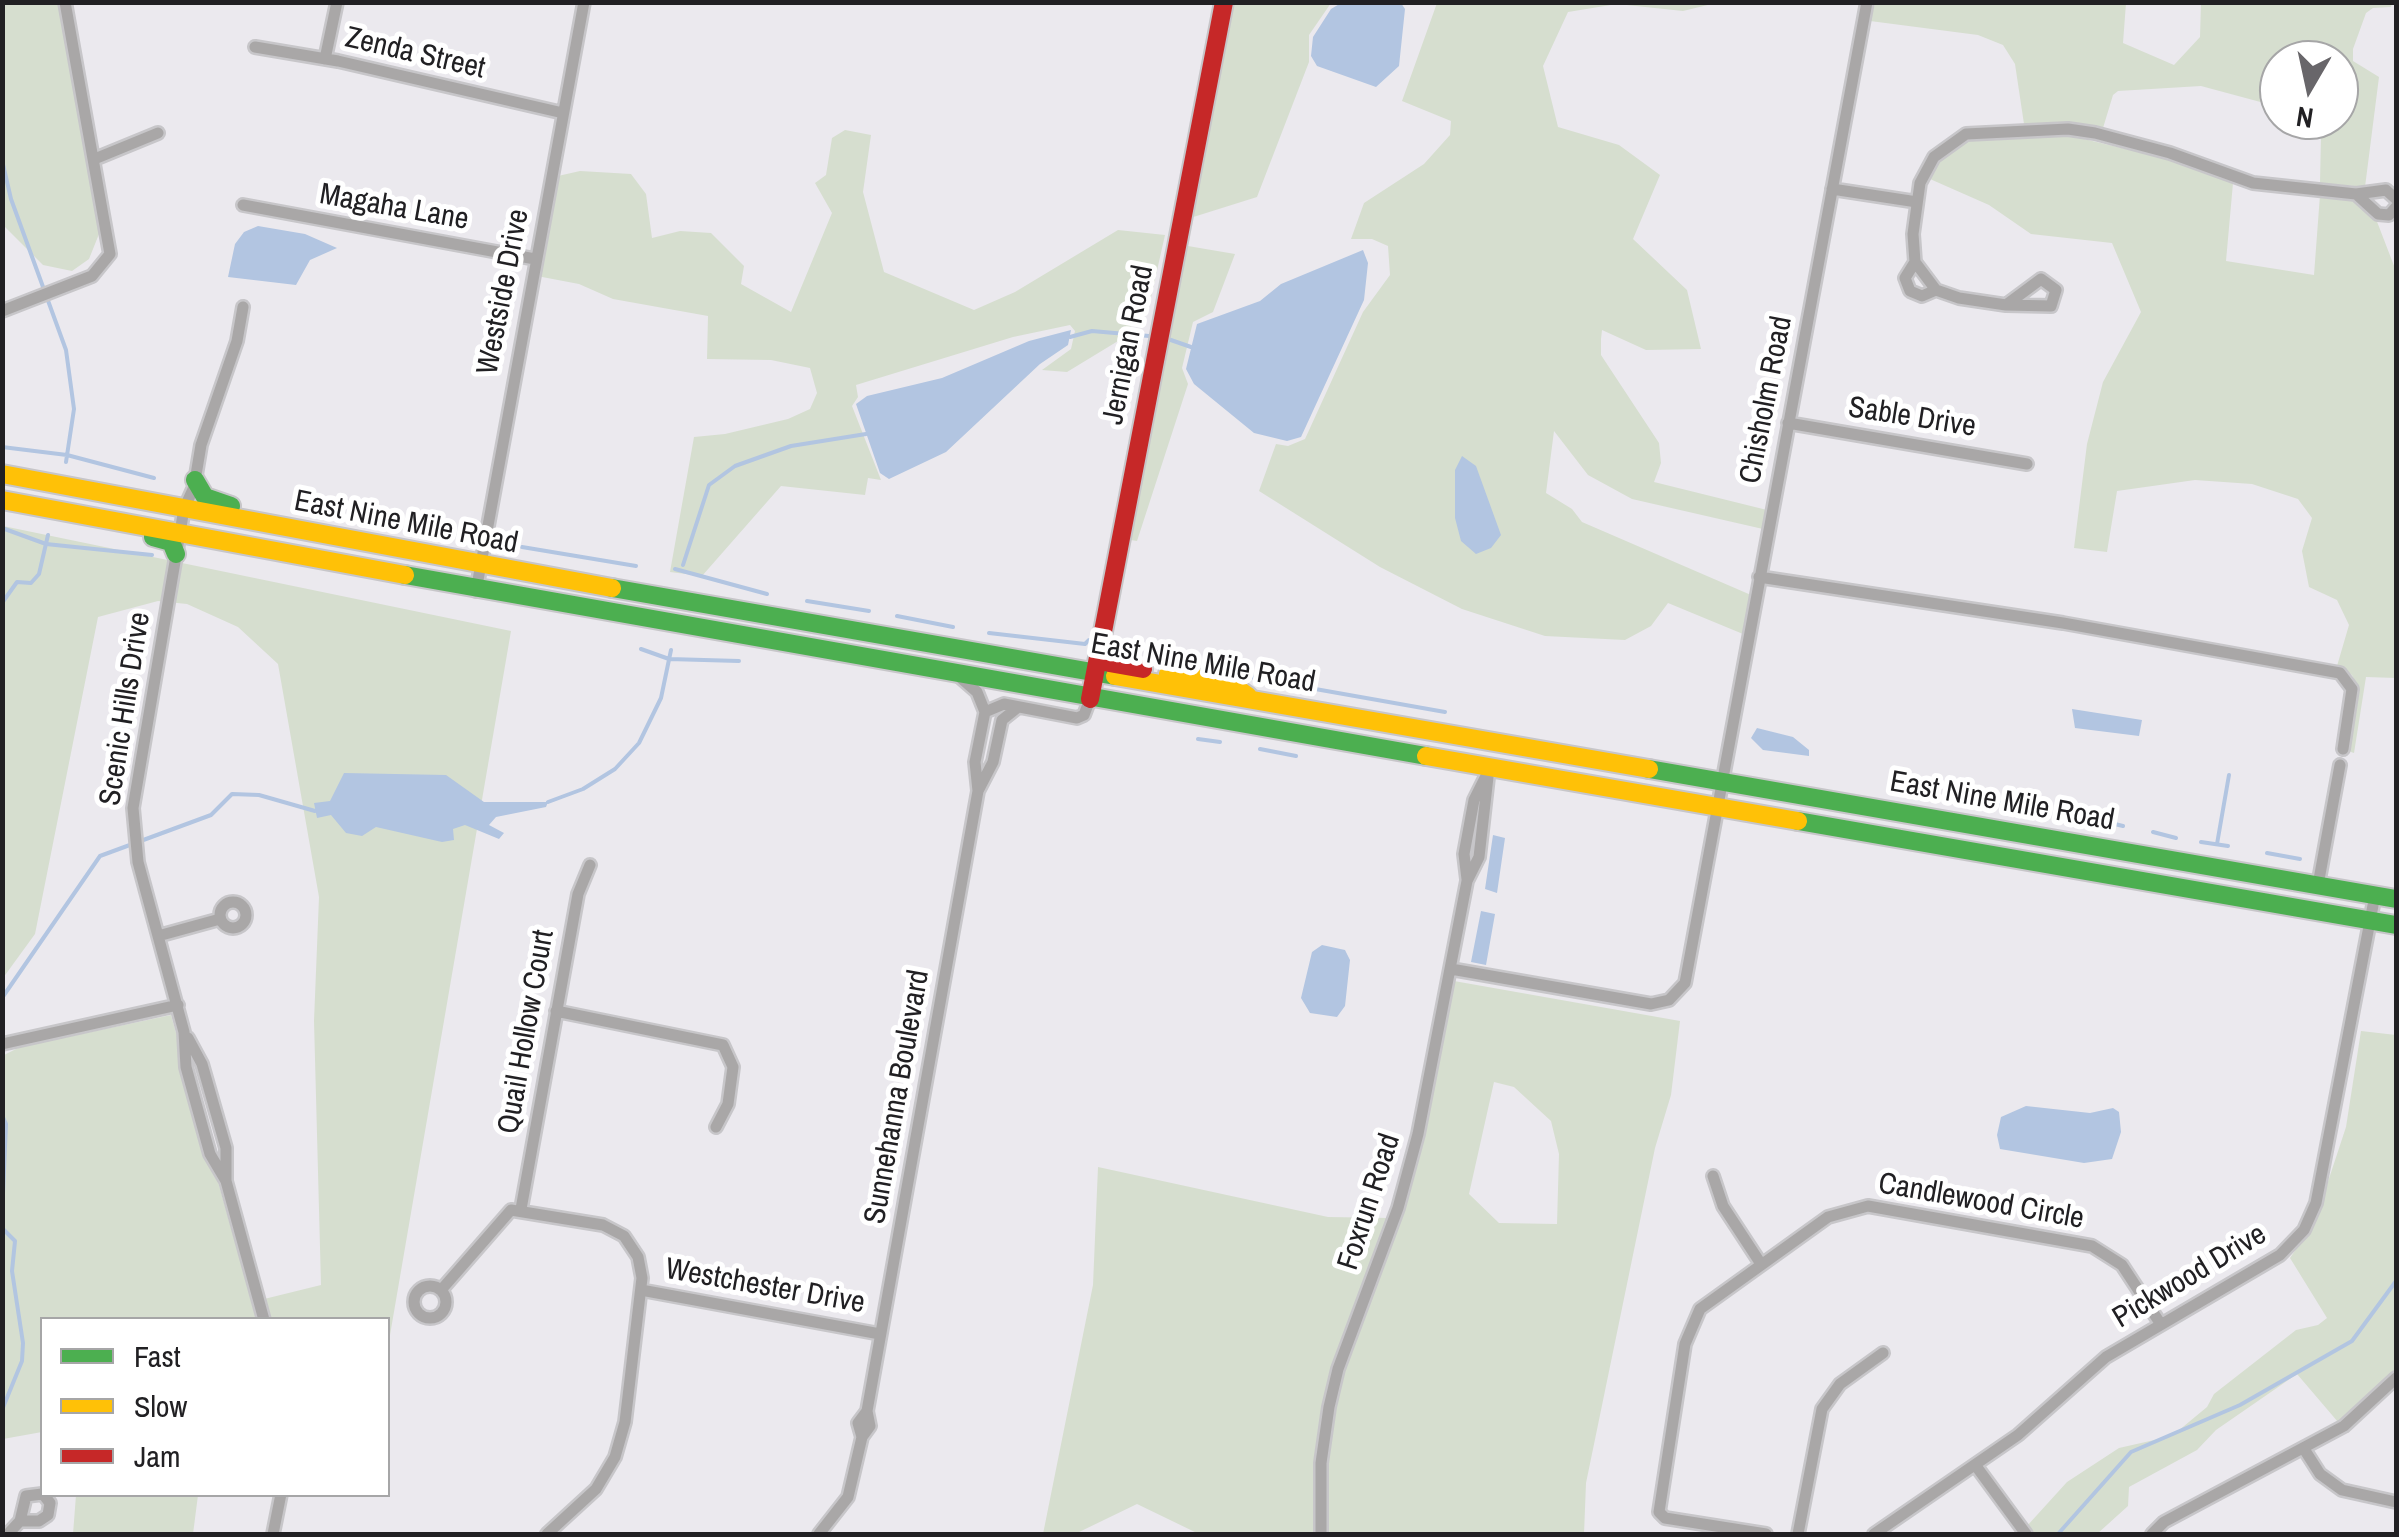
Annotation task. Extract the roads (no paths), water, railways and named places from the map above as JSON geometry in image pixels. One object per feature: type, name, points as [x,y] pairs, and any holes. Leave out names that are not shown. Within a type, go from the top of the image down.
[{"type":"main road","name":"Jernigan Road","points":[[1090,698],[1224,2]]},
{"type":"main road","name":"East Nine Mile Road","points":[[2,474],[449,559],[1096,664],[1282,706],[2396,899]]},
{"type":"main road","points":[[195,480],[212,502],[271,514],[306,532]]},
{"type":"main road","points":[[2,482],[56,493],[82,489]]},
{"type":"main road","points":[[2,491],[164,522],[174,520],[184,509]]},
{"type":"main road","name":"East Nine Mile Road","points":[[3,500],[852,657],[2396,925]]},
{"type":"main road","points":[[3,500],[57,520],[165,540],[176,554]]},
{"type":"main road","points":[[180,534],[196,521],[409,559],[449,559]]},
{"type":"main road","points":[[852,657],[880,653],[1062,685],[1084,683],[1096,664]]},
{"type":"main road","points":[[1282,706],[1458,744],[1473,751],[1490,768],[1511,756],[1526,755],[1659,778],[1680,774]]},
{"type":"street","points":[[2,311],[92,276],[106,263],[112,244],[65,2]]},
{"type":"street","points":[[325,59],[337,2]]},
{"type":"street","name":"Westside Drive","points":[[476,590],[584,2]]},
{"type":"street","name":"Chisholm Road","points":[[1451,969],[1651,1004],[1669,1000],[1684,983],[1867,2]]},
{"type":"street","name":"Zenda Street","points":[[255,47],[563,113]]},
{"type":"street","points":[[2006,304],[1936,290],[1922,296],[1910,291],[1904,278],[1915,262],[1916,202],[1926,168],[1953,140],[1996,131],[2068,129],[2170,153],[2254,183],[2356,194],[2386,190],[2396,199]]},
{"type":"street","points":[[96,158],[158,133]]},
{"type":"street","points":[[1832,189],[1916,202]]},
{"type":"street","points":[[2356,194],[2383,216],[2396,207]]},
{"type":"street","name":"Magaha Lane","points":[[243,205],[535,259]]},
{"type":"street","points":[[1915,262],[1936,290]]},
{"type":"street","name":"Scenic Hills Drive","points":[[243,307],[237,341],[201,445],[195,480],[184,509],[133,794],[137,855],[178,1005],[186,1066],[210,1154],[226,1181],[263,1317]]},
{"type":"street","name":"Sable Drive","points":[[1788,424],[2027,464]]},
{"type":"street","points":[[1759,577],[2129,634],[2340,673],[2352,689],[2343,748]]},
{"type":"street","points":[[958,675],[976,692],[985,712],[997,704],[1077,718],[1084,715],[1090,698]]},
{"type":"street","name":"Sunnehanna Boulevard","points":[[818,1534],[848,1497],[862,1437],[870,1426],[867,1410],[978,791],[993,762],[1002,720],[1017,708]]},
{"type":"street","name":"Sunnehanna Boulevard","points":[[978,791],[974,762],[985,712]]},
{"type":"street","points":[[2318,885],[2340,765]]},
{"type":"street","name":"Foxrun Road","points":[[1322,1534],[1321,1463],[1329,1406],[1338,1369],[1404,1185],[1426,1102],[1467,881],[1464,850],[1474,800],[1490,768]]},
{"type":"street","name":"Quail Hollow Court","points":[[521,1210],[578,894],[590,865]]},
{"type":"street","name":"Pickwood Drive","points":[[1874,1534],[1976,1466],[2106,1357],[2280,1254],[2311,1218],[2375,895]]},
{"type":"street","points":[[158,936],[220,919]]},
{"type":"street","points":[[2,1044],[178,1005]]},
{"type":"street","points":[[556,1011],[724,1045],[734,1067],[728,1104],[716,1128]]},
{"type":"street","points":[[1713,1176],[1723,1206],[1762,1264]]},
{"type":"street","name":"Candlewood Circle","points":[[1766,1534],[1660,1514],[1657,1507],[1688,1331],[1700,1309],[1828,1217],[1868,1206],[2104,1251],[2122,1265],[2160,1323]]},
{"type":"street","points":[[442,1289],[504,1217],[521,1210],[616,1230],[638,1257],[640,1290],[625,1422],[615,1457],[596,1489],[547,1534]]},
{"type":"street","name":"Westchester Drive","points":[[640,1290],[880,1334]]},
{"type":"street","points":[[1798,1534],[1822,1410],[1840,1384],[1883,1353]]},
{"type":"street","points":[[2152,1534],[2164,1522],[2304,1449],[2365,1410],[2396,1378]]},
{"type":"street","points":[[2304,1449],[2320,1474],[2342,1490],[2396,1502]]},
{"type":"street","points":[[1976,1466],[2026,1534]]},
{"type":"street","points":[[8,1534],[20,1521],[26,1496],[40,1494]]},
{"type":"street","points":[[20,1521],[39,1522],[48,1515],[50,1503],[45,1497]]},
{"type":"street","points":[[273,1534],[280,1497]]},
{"type":"water","points":[[1341,3],[1401,3],[1405,9],[1399,66],[1376,87],[1317,66],[1311,56],[1313,37],[1331,9]]},
{"type":"water","points":[[258,226],[305,234],[337,248],[310,260],[296,285],[228,277],[235,244],[244,232]]},
{"type":"water","points":[[1363,250],[1368,263],[1364,300],[1301,437],[1287,441],[1254,433],[1194,384],[1186,369],[1197,324],[1260,301],[1281,284]]},
{"type":"water","points":[[1071,330],[1068,345],[1040,364],[946,452],[889,479],[880,473],[856,404],[867,396],[942,378],[1029,341]]},
{"type":"water","points":[[1462,456],[1476,466],[1501,535],[1491,548],[1476,554],[1461,541],[1455,518],[1455,470]]},
{"type":"water","points":[[2072,709],[2142,720],[2139,736],[2075,728]]},
{"type":"water","points":[[1757,728],[1793,737],[1809,750],[1809,756],[1763,750],[1751,738]]},
{"type":"water","points":[[344,773],[446,775],[484,802],[548,802],[546,807],[496,817],[489,825],[504,833],[499,839],[465,825],[453,829],[454,840],[442,842],[376,827],[362,836],[346,833],[331,815],[317,818],[314,803],[330,801]]},
{"type":"water","points":[[1493,835],[1505,838],[1497,893],[1485,889]]},
{"type":"water","points":[[1481,911],[1495,914],[1486,965],[1471,962]]},
{"type":"water","points":[[1322,945],[1345,950],[1350,960],[1345,1006],[1337,1017],[1310,1013],[1301,998],[1312,952]]},
{"type":"water","points":[[2026,1106],[2090,1113],[2113,1108],[2119,1112],[2121,1132],[2112,1159],[2084,1163],[2000,1149],[1997,1135],[2001,1117]]},
{"type":"waterway","points":[[2,160],[11,199],[66,350],[74,409],[66,462]]},
{"type":"waterway","points":[[1070,337],[1092,331],[1149,336]]},
{"type":"waterway","points":[[1168,339],[1191,347]]},
{"type":"waterway","points":[[683,565],[709,485],[735,466],[791,446],[866,434]]},
{"type":"waterway","points":[[2,447],[67,455],[154,478]]},
{"type":"waterway","points":[[2,528],[46,544],[152,555]]},
{"type":"waterway","points":[[2,603],[17,582],[31,583],[39,574],[48,535]]},
{"type":"waterway","points":[[522,547],[636,566]]},
{"type":"waterway","points":[[675,569],[767,594]]},
{"type":"waterway","points":[[807,601],[869,611]]},
{"type":"waterway","points":[[897,616],[953,627]]},
{"type":"waterway","points":[[989,633],[1085,644],[1089,640]]},
{"type":"waterway","points":[[1111,644],[1118,650]]},
{"type":"waterway","points":[[641,649],[669,659],[739,661]]},
{"type":"waterway","points":[[548,802],[583,789],[615,769],[639,743],[661,698],[671,650]]},
{"type":"waterway","points":[[1207,669],[1273,681]]},
{"type":"waterway","points":[[1304,687],[1445,712]]},
{"type":"waterway","points":[[1198,739],[1220,742]]},
{"type":"waterway","points":[[1260,749],[1296,756]]},
{"type":"waterway","points":[[2217,844],[2229,775]]},
{"type":"waterway","points":[[2,998],[100,856],[211,815],[232,794],[259,795],[315,811]]},
{"type":"waterway","points":[[1948,796],[2036,808]]},
{"type":"waterway","points":[[2069,813],[2123,826]]},
{"type":"waterway","points":[[2153,832],[2176,838]]},
{"type":"waterway","points":[[2201,842],[2228,846]]},
{"type":"waterway","points":[[2267,853],[2300,859]]},
{"type":"waterway","points":[[2,1115],[6,1124],[2,1217]]},
{"type":"waterway","points":[[2,1228],[15,1241],[12,1271],[23,1343],[22,1361],[2,1410]]},
{"type":"waterway","points":[[2058,1534],[2131,1452],[2240,1405],[2352,1341],[2396,1281]]}]
